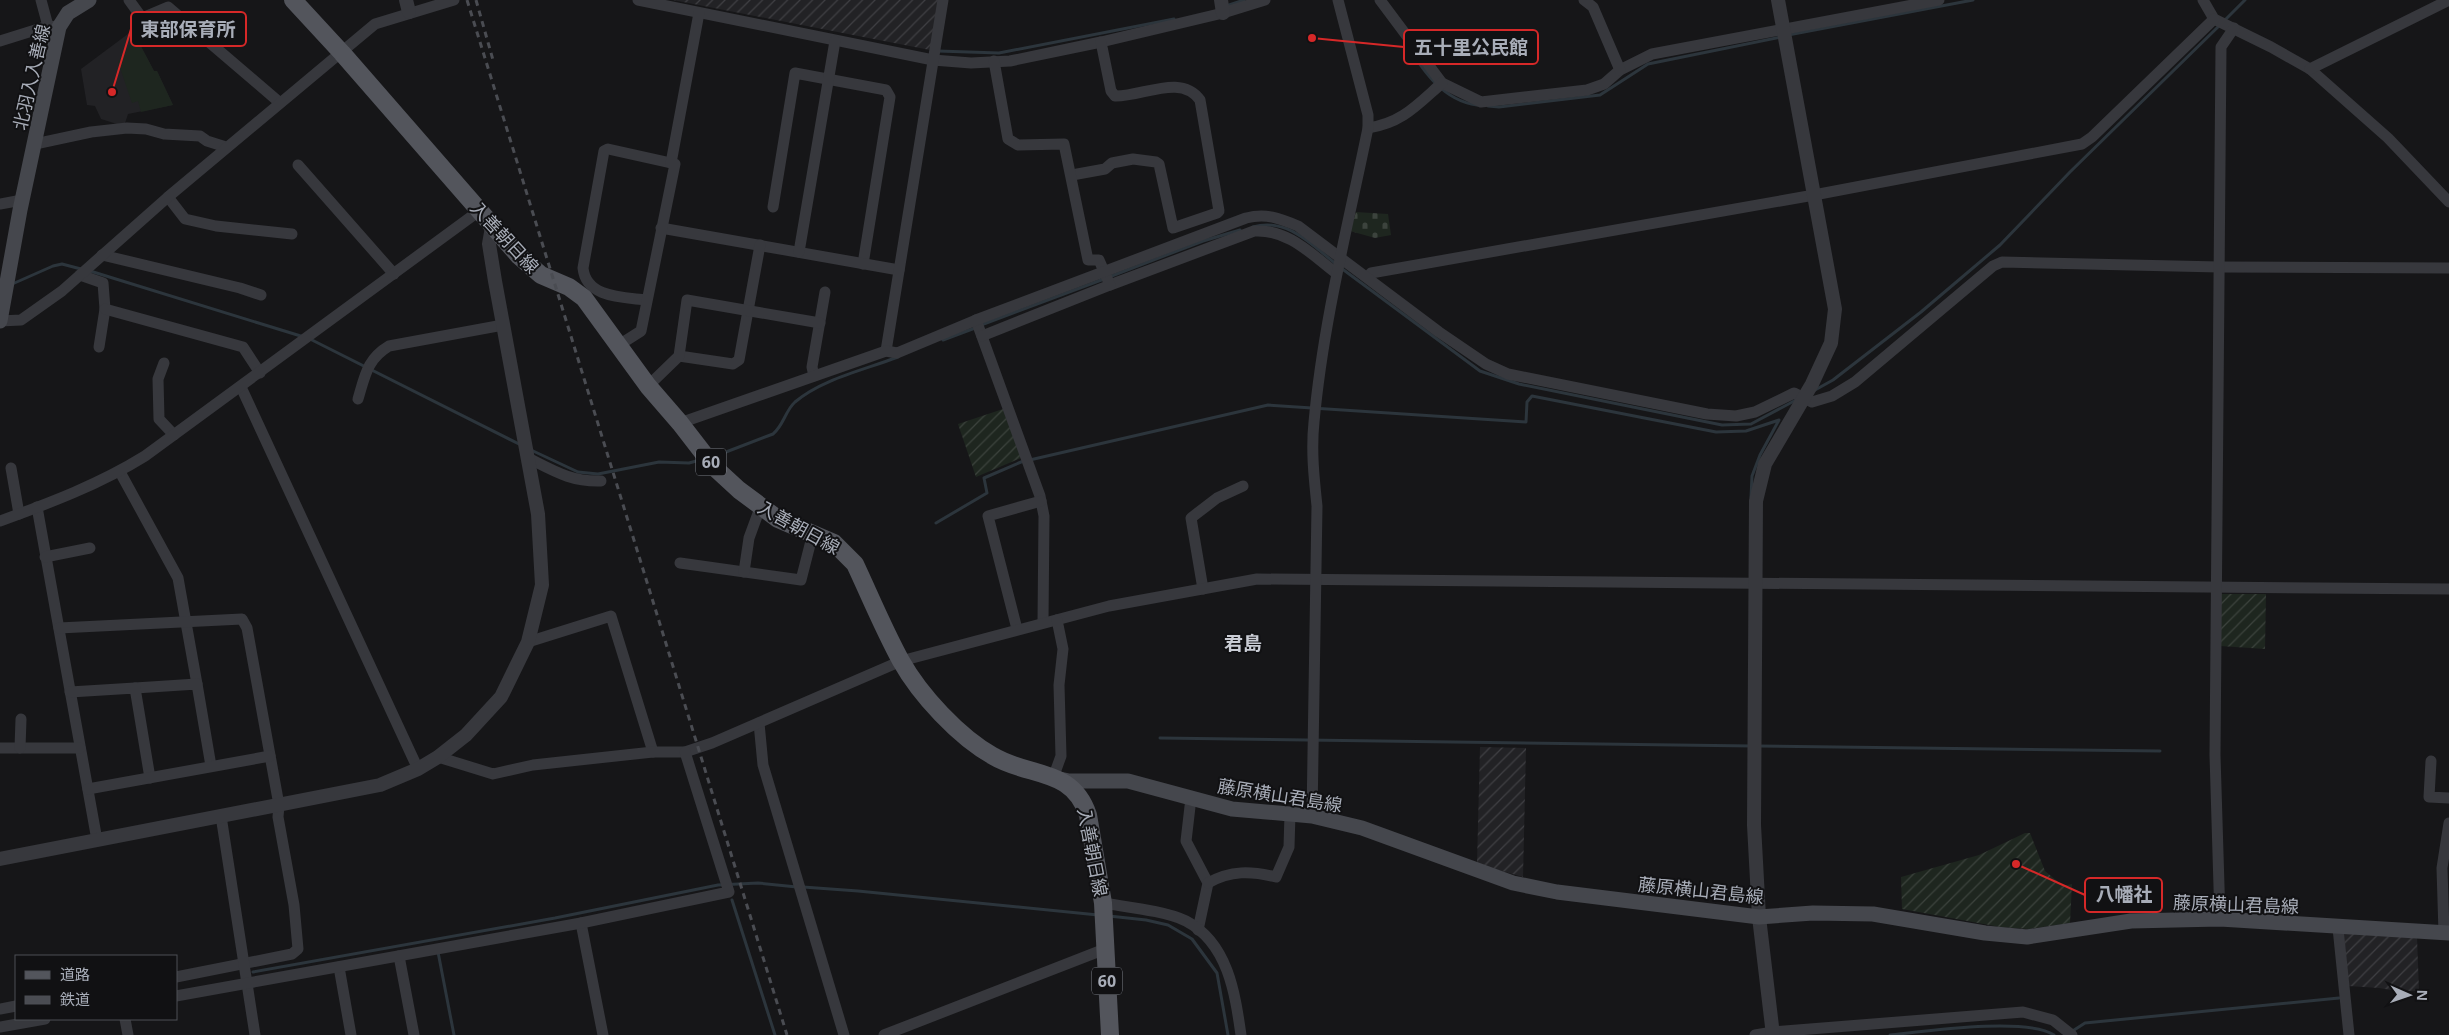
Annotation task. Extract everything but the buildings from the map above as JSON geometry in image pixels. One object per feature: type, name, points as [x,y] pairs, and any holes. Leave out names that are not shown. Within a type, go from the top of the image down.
[{"type":"main road","name":"北羽入入善線","points":[[0,321],[22,200],[35,144],[53,26],[68,13],[89,0]]},
{"type":"main road","name":"入善朝日線","points":[[292,0],[342,52],[519,256],[541,276],[569,287],[584,298],[648,386],[714,467],[760,508],[778,519],[834,543],[855,564],[901,661],[915,682],[958,732],[1002,761],[1066,783],[1076,791],[1084,802],[1088,815],[1103,903],[1110,1035]]},
{"type":"main road","name":"藤原横山君島線","points":[[1053,778],[1069,781],[1128,781],[1232,809],[1312,816],[1362,828],[1513,883],[1557,892],[1759,917],[1813,913],[1873,914],[1985,933],[2027,937],[2131,921],[2220,919],[2338,928],[2446,933]]},
{"type":"street","points":[[0,41],[53,26],[41,0]]},
{"type":"street","points":[[129,0],[142,18],[168,6],[279,102]]},
{"type":"street","points":[[0,321],[21,320],[62,291],[226,147],[375,24],[407,6],[454,0]]},
{"type":"street","points":[[638,0],[933,60],[971,63],[1010,60],[1101,42],[1222,7],[1265,0]]},
{"type":"street","points":[[886,351],[943,0]]},
{"type":"street","points":[[1312,816],[1317,506],[1313,462],[1314,423],[1336,273],[1368,128],[1368,115],[1338,0]]},
{"type":"street","points":[[1380,0],[1442,83],[1481,102],[1507,101],[1587,90],[1604,84],[1620,70],[1652,54],[1939,0]]},
{"type":"street","points":[[1584,0],[1593,7],[1620,70]]},
{"type":"street","points":[[1773,1033],[1759,917],[1754,825],[1756,501],[1765,464],[1831,343],[1835,309],[1778,0]]},
{"type":"street","points":[[2203,0],[2214,19],[2310,69],[2388,138],[2449,202]]},
{"type":"street","points":[[2310,69],[2449,0]]},
{"type":"street","points":[[671,163],[699,13]]},
{"type":"street","points":[[1368,276],[1371,273],[1814,195],[2082,144],[2092,137],[2214,19]]},
{"type":"street","points":[[2220,919],[2215,755],[2221,47],[2234,28]]},
{"type":"street","points":[[799,252],[835,41]]},
{"type":"street","points":[[1072,174],[1105,168],[1112,163],[1133,159],[1156,162],[1159,164],[1173,228],[1219,211],[1200,100],[1195,92],[1178,86],[1114,96],[1111,91],[1101,42]]},
{"type":"street","points":[[994,62],[1008,139],[1018,145],[1064,144],[1072,174],[1088,260],[1099,260],[1110,285]]},
{"type":"street","points":[[773,207],[795,73],[886,90],[890,97],[863,264]]},
{"type":"street","points":[[1368,128],[1391,123],[1402,118],[1442,83]]},
{"type":"street","points":[[35,144],[91,132],[127,128],[146,129],[164,134],[200,136],[207,141],[226,147]]},
{"type":"street","points":[[619,346],[640,331],[675,164],[608,149],[604,151],[602,161],[583,268],[584,276],[597,291],[646,300]]},
{"type":"street","points":[[298,166],[394,274]]},
{"type":"street","points":[[168,197],[186,219],[216,226],[292,234]]},
{"type":"street","points":[[0,204],[22,200]]},
{"type":"street","points":[[0,522],[120,472],[260,373],[479,211]]},
{"type":"street","points":[[680,423],[886,351],[897,353],[976,320],[1246,218],[1260,215],[1278,218],[1298,226],[1368,276],[1439,332],[1486,364],[1508,374],[1707,414],[1736,416],[1754,412],[1794,393],[1802,399],[1812,402],[1825,398],[1855,382],[1993,266],[2002,262],[2219,267],[2449,268]]},
{"type":"street","points":[[0,859],[380,784],[418,769],[438,757],[466,735],[501,697],[528,642],[542,585],[538,514],[489,244],[492,227]]},
{"type":"street","points":[[661,228],[899,270]]},
{"type":"street","points":[[982,336],[1254,231],[1268,230],[1290,238],[1336,273]]},
{"type":"street","points":[[679,356],[733,364],[740,360],[760,245]]},
{"type":"street","points":[[102,255],[261,294]]},
{"type":"street","points":[[80,274],[103,283],[105,309],[99,347]]},
{"type":"street","points":[[814,376],[812,367],[825,292]]},
{"type":"street","points":[[648,386],[679,356],[687,300],[820,323]]},
{"type":"street","points":[[105,309],[243,347],[260,373]]},
{"type":"street","points":[[976,320],[1041,501],[1044,516],[1043,622]]},
{"type":"street","points":[[358,399],[370,363],[377,353],[389,346],[503,325]]},
{"type":"street","points":[[164,363],[158,379],[159,419],[174,435]]},
{"type":"street","points":[[241,386],[418,769]]},
{"type":"street","points":[[528,458],[570,479],[583,482],[601,481]]},
{"type":"street","points":[[11,468],[19,514]]},
{"type":"street","points":[[120,472],[178,578],[212,766]]},
{"type":"street","points":[[1203,589],[1191,518],[1217,498],[1243,486]]},
{"type":"street","points":[[1016,629],[988,516],[1041,501]]},
{"type":"street","points":[[37,508],[96,840]]},
{"type":"street","points":[[744,572],[749,538],[760,508]]},
{"type":"street","points":[[680,563],[801,580],[813,533]]},
{"type":"street","points":[[45,557],[90,548]]},
{"type":"street","points":[[438,757],[493,774],[533,765],[653,752],[684,752],[712,744],[901,661],[1016,629],[1109,606],[1257,579],[2449,589]]},
{"type":"street","points":[[528,642],[611,616],[653,752]]},
{"type":"street","points":[[59,628],[185,620],[242,619],[247,628],[279,805],[278,817],[294,906],[298,949],[292,954],[178,977]]},
{"type":"street","points":[[1053,778],[1061,756],[1059,685],[1063,649],[1057,620]]},
{"type":"street","points":[[70,692],[197,684]]},
{"type":"street","points":[[135,688],[150,778]]},
{"type":"street","points":[[20,748],[21,719]]},
{"type":"street","points":[[759,723],[763,765],[792,867],[844,1035]]},
{"type":"street","points":[[0,748],[80,748]]},
{"type":"street","points":[[178,996],[581,922],[729,892],[684,752]]},
{"type":"street","points":[[88,789],[270,756]]},
{"type":"street","points":[[2431,761],[2429,797],[2449,798]]},
{"type":"street","points":[[1191,798],[1186,841],[1208,883],[1198,930]]},
{"type":"street","points":[[1208,883],[1222,875],[1252,872],[1276,877],[1289,846],[1290,814]]},
{"type":"street","points":[[221,816],[246,983],[256,1035]]},
{"type":"street","points":[[2446,933],[2442,868],[2449,823]]},
{"type":"street","points":[[1103,903],[1186,921],[1209,937],[1220,954],[1235,992],[1241,1035]]},
{"type":"street","points":[[581,922],[602,1035]]},
{"type":"street","points":[[2338,928],[2349,1035]]},
{"type":"street","points":[[884,1035],[1105,949]]},
{"type":"street","points":[[399,956],[414,1035]]},
{"type":"street","points":[[339,967],[351,1035]]},
{"type":"street","points":[[0,1009],[15,1006]]},
{"type":"street","points":[[1755,1035],[2023,1012],[2053,1020],[2072,1035]]},
{"type":"street","points":[[0,1027],[40,1020]]},
{"type":"street","points":[[125,1020],[128,1035]]},
{"type":"shaded area","points":[[673,0],[939,0],[930,50]]},
{"type":"shaded area","points":[[136,28],[136,37],[154,71],[157,71],[173,105],[128,114],[125,123],[120,125],[101,119],[95,106],[87,105],[81,69]]},
{"type":"shaded area","points":[[1480,747],[1526,748],[1523,877],[1477,864]]},
{"type":"shaded area","points":[[2344,933],[2417,937],[2419,991],[2397,991],[2348,986]]},
{"type":"green space","points":[[136,37],[154,71],[157,71],[173,105],[141,112],[138,101],[132,103],[118,62]]},
{"type":"green space","points":[[1356,212],[1388,214],[1391,235],[1375,238],[1350,231]]},
{"type":"green space","points":[[1003,409],[1021,458],[976,477],[958,424]]},
{"type":"green space","points":[[2221,594],[2266,594],[2265,649],[2220,646]]},
{"type":"green space","points":[[2025,833],[2030,833],[2045,871],[2063,886],[2072,884],[2070,923],[2029,929],[2000,927],[1902,909],[1901,877],[1979,855]]},
{"type":"waterway","points":[[1226,6],[1244,0]]},
{"type":"waterway","points":[[1788,35],[1973,0]]},
{"type":"waterway","points":[[2224,21],[2245,0]]},
{"type":"waterway","points":[[938,51],[999,53],[1174,19]]},
{"type":"waterway","points":[[1815,390],[1833,380],[1921,312],[2000,245],[2070,172],[2220,25]]},
{"type":"waterway","points":[[1488,106],[1499,107],[1600,95],[1648,64],[1781,37]]},
{"type":"waterway","points":[[1406,44],[1427,74],[1444,91],[1465,102],[1477,105]]},
{"type":"waterway","points":[[1253,227],[1265,225],[1288,229],[1308,241],[1336,264]]},
{"type":"waterway","points":[[1109,277],[1203,241],[1240,230]]},
{"type":"waterway","points":[[10,285],[53,266],[62,264],[81,269]]},
{"type":"waterway","points":[[1341,268],[1480,371],[1519,384],[1722,425],[1751,424],[1796,400]]},
{"type":"waterway","points":[[90,271],[304,337]]},
{"type":"waterway","points":[[981,325],[1104,279]]},
{"type":"waterway","points":[[943,340],[975,328]]},
{"type":"waterway","points":[[310,339],[521,445]]},
{"type":"waterway","points":[[713,457],[773,434],[795,402],[818,387],[898,357]]},
{"type":"waterway","points":[[936,523],[987,493],[984,478],[1021,462],[1268,405],[1526,422],[1527,402],[1532,396],[1716,432],[1746,431],[1779,420],[1760,455],[1752,476],[1751,497]]},
{"type":"waterway","points":[[531,450],[578,472],[598,474],[659,462],[689,463],[700,460]]},
{"type":"waterway","points":[[1160,738],[1752,746]]},
{"type":"waterway","points":[[1758,746],[2160,751]]},
{"type":"waterway","points":[[253,972],[555,918],[718,885],[758,883],[797,887]]},
{"type":"waterway","points":[[803,887],[1098,915]]},
{"type":"waterway","points":[[732,900],[775,1035]]},
{"type":"waterway","points":[[1109,916],[1146,920],[1168,925],[1192,939],[1217,973],[1228,1035]]},
{"type":"waterway","points":[[438,952],[454,1035]]},
{"type":"waterway","points":[[2071,1032],[2085,1023],[2339,998]]},
{"type":"waterway","points":[[1890,1035],[1951,1028],[2000,1026],[2022,1027],[2054,1035]]},
{"type":"railway","points":[[467,0],[787,1035]]},
{"type":"railway","points":[[476,0],[493,60]]},
{"type":"place","name":"五十里公民館","points":[[1312,38]]},
{"type":"place","name":"東部保育所","points":[[112,92]]},
{"type":"place","name":"八幡社","points":[[2016,864]]},
{"type":"district","name":"君島","points":[[1243,643]]}]
